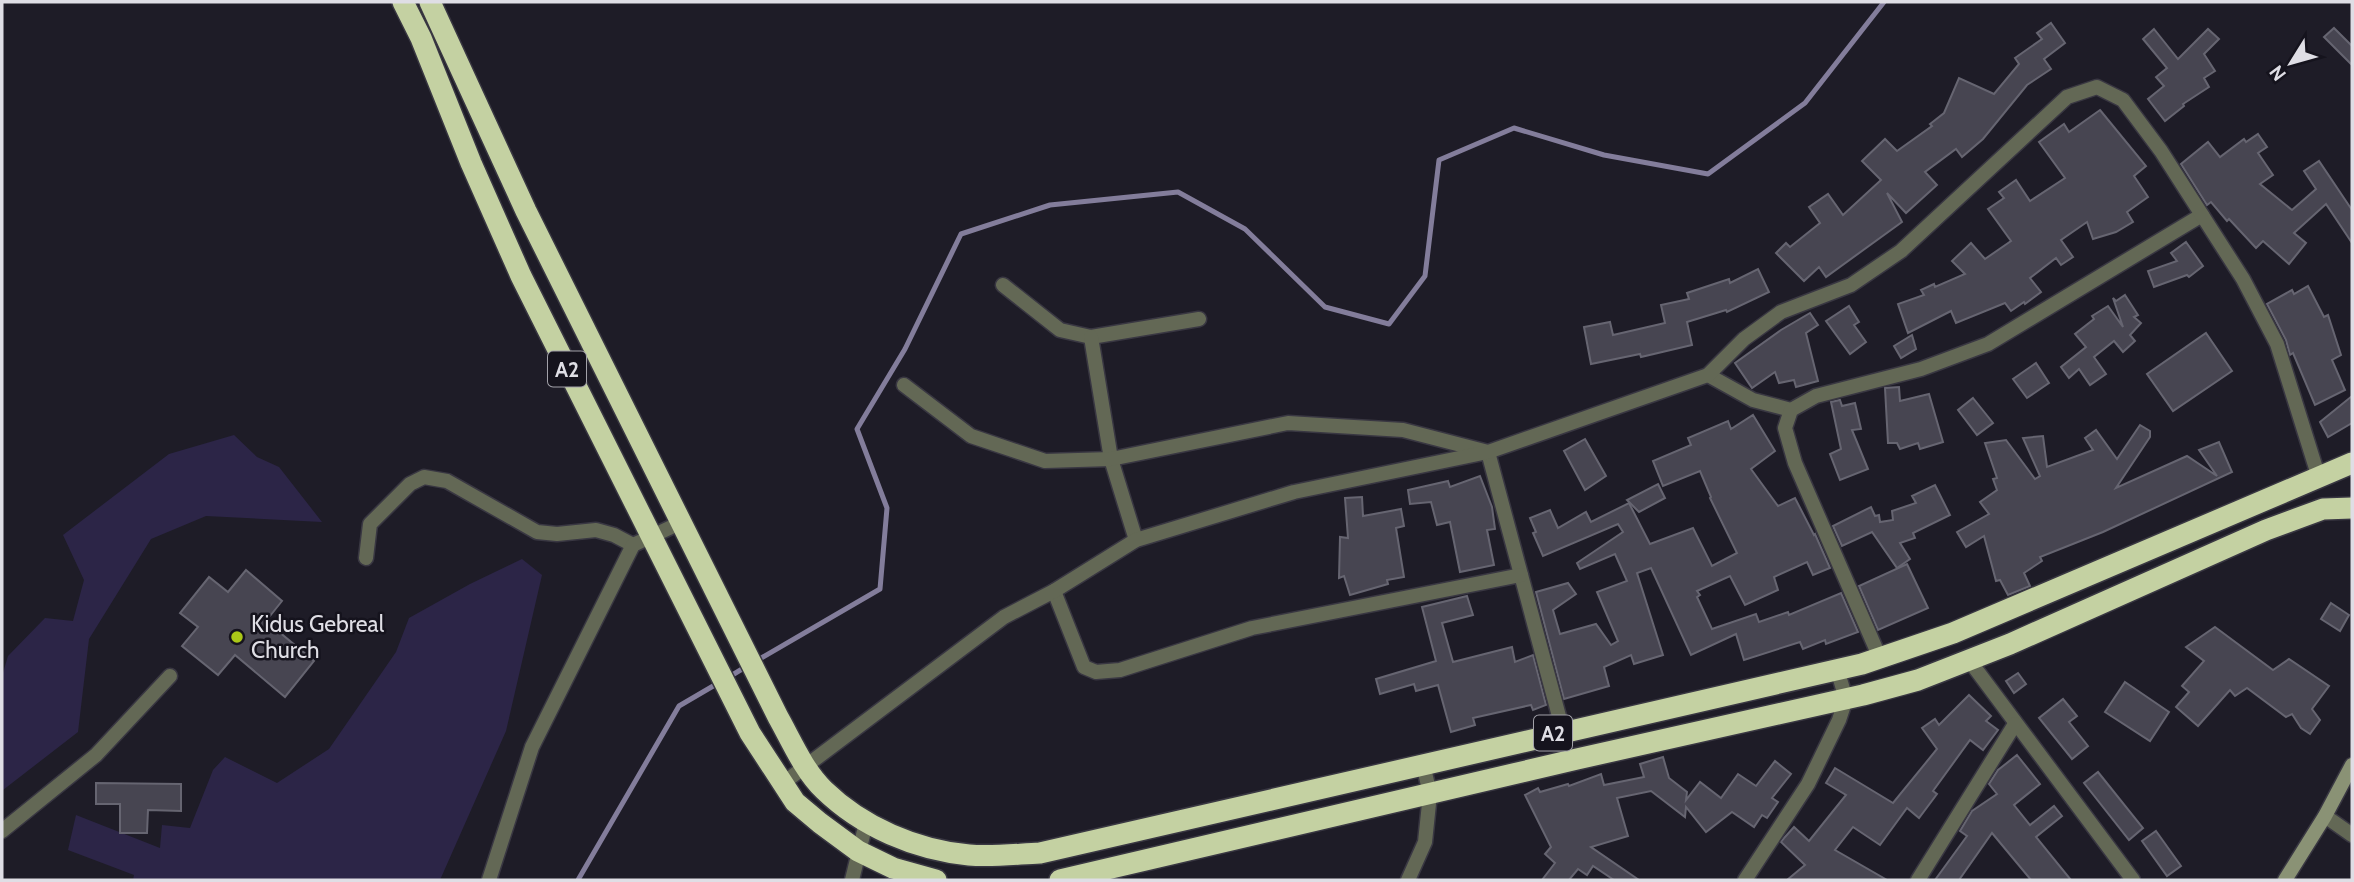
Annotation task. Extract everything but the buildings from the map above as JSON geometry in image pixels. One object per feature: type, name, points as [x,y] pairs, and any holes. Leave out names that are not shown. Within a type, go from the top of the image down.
[{"type":"highway","name":"A2","points":[[403,2],[421,38],[471,163],[521,276],[642,540],[693,620],[750,733],[795,802],[858,851],[893,868],[936,880]]},
{"type":"highway","name":"A2","points":[[430,2],[526,211],[778,717],[822,789],[866,823],[910,842],[969,855],[1040,853],[1880,658],[1953,633],[2352,463]]},
{"type":"highway","name":"A2","points":[[1060,880],[1846,699],[1917,680],[1969,660],[2266,530],[2323,509],[2352,508]]},
{"type":"highway","points":[[2207,526],[2216,553]]},
{"type":"main road","points":[[2284,880],[2325,816],[2352,765]]},
{"type":"street","points":[[782,784],[1004,617],[1054,591],[1136,540],[1294,492],[1488,452],[1708,375],[1744,340],[1781,312],[1851,285],[1901,251],[2067,97],[2097,87],[2123,100],[2161,151],[2243,279],[2277,344],[2319,478]]},
{"type":"street","points":[[1880,658],[1795,463],[1785,428],[1791,411],[1816,396],[1920,369],[1988,344],[2202,215]]},
{"type":"street","points":[[1003,285],[1060,330],[1091,337],[1199,319]]},
{"type":"street","points":[[1091,337],[1111,459],[1136,540]]},
{"type":"street","points":[[1708,375],[1753,400],[1791,411]]},
{"type":"street","points":[[904,385],[971,436],[1045,461],[1111,459],[1288,423],[1403,430],[1488,452]]},
{"type":"street","points":[[1488,452],[1563,731]]},
{"type":"street","points":[[366,558],[370,524],[410,484],[424,477],[447,481],[537,532],[557,534],[596,530],[642,540],[680,523]]},
{"type":"street","points":[[489,880],[532,747],[642,540]]},
{"type":"street","points":[[1054,591],[1084,667],[1096,672],[1120,670],[1252,628],[1521,575]]},
{"type":"street","points":[[1969,660],[2133,880]]},
{"type":"street","points":[[1745,880],[1808,784],[1839,720],[1846,699],[1837,669]]},
{"type":"street","points":[[2,831],[96,755],[170,676]]},
{"type":"street","points":[[1918,880],[2015,724]]},
{"type":"street","points":[[1408,880],[1425,842],[1430,794],[1423,764]]},
{"type":"street","points":[[2325,816],[2352,835]]},
{"type":"street","points":[[852,880],[866,823]]},
{"type":"shaded area","points":[[234,435],[257,457],[279,467],[322,522],[206,516],[151,539],[89,639],[78,732],[3,790],[2,676],[8,656],[45,618],[73,621],[84,580],[63,535],[169,454]]},
{"type":"shaded area","points":[[522,559],[542,575],[506,731],[440,880],[133,880],[134,875],[68,850],[76,815],[160,848],[162,825],[190,828],[213,770],[225,757],[277,783],[329,749],[396,652],[409,618]]},
{"type":"waterway","points":[[756,661],[880,589],[887,508],[857,429],[905,349],[961,234],[1050,205],[1178,192],[1245,229],[1325,307],[1389,324],[1425,276],[1439,160],[1514,128],[1604,155],[1708,174],[1805,103],[1884,2]]},
{"type":"waterway","points":[[729,677],[747,666]]},
{"type":"waterway","points":[[578,880],[679,706],[720,682]]},
{"type":"place","name":"Kidus Gebreal Church","points":[[237,637]]}]
